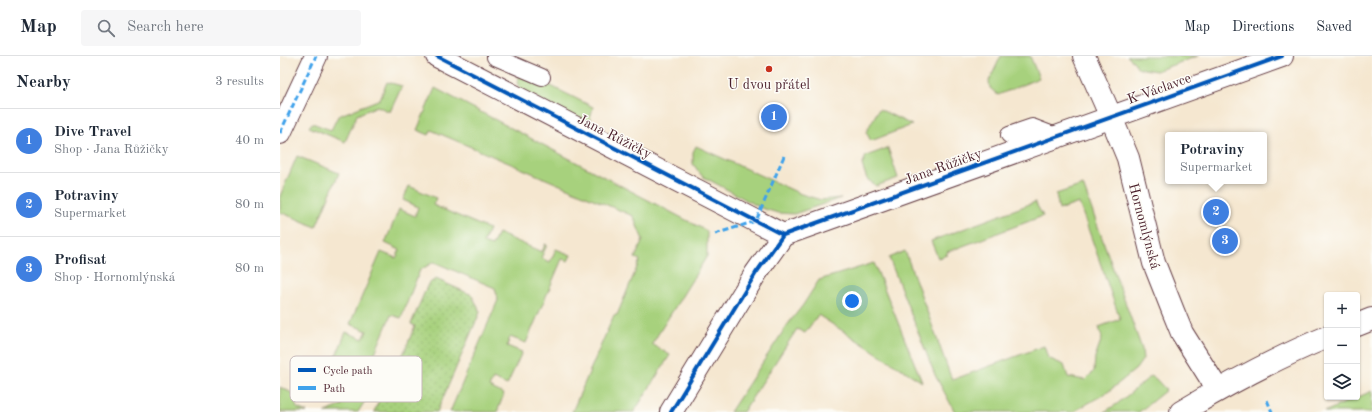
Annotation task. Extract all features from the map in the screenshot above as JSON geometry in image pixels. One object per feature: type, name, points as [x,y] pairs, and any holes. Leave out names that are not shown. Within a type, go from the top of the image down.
[{"type":"street","points":[[280,133],[316,56]]},
{"type":"street","name":"Jana Růžičky","points":[[437,56],[783,235],[1111,117]]},
{"type":"street","name":"Hornomlýnská","points":[[1084,56],[1128,158],[1154,263],[1182,333],[1218,390]]},
{"type":"street","name":"K Václavce","points":[[1111,117],[1282,56]]},
{"type":"street","points":[[671,412],[756,273],[783,235]]},
{"type":"street","points":[[1360,324],[1372,319]]},
{"type":"street","points":[[1181,412],[1218,390],[1291,352],[1324,339]]},
{"type":"lane","points":[[485,81],[496,56],[542,77]]},
{"type":"lane","points":[[1009,135],[1032,127],[1058,136]]},
{"type":"green space","points":[[1001,56],[1030,56],[1039,78],[998,95],[990,88],[989,81]]},
{"type":"green space","points":[[1127,56],[1198,56],[1156,71],[1138,68]]},
{"type":"green space","points":[[520,74],[531,76],[593,107],[588,126],[521,90],[517,83]]},
{"type":"green space","points":[[387,82],[402,86],[390,112],[377,106],[357,115],[345,142],[309,127],[312,123],[331,130],[338,116],[380,99]]},
{"type":"green space","points":[[435,88],[707,231],[707,256],[652,344],[670,355],[634,412],[572,412],[614,315],[617,315],[640,260],[635,258],[643,240],[633,216],[431,130],[429,135],[417,130]]},
{"type":"green space","points":[[879,109],[912,125],[871,141],[866,132]]},
{"type":"green space","points":[[696,146],[801,194],[821,200],[841,198],[794,214],[778,213],[761,208],[702,176],[693,164],[693,152]]},
{"type":"green space","points":[[888,148],[898,178],[876,186],[867,179],[862,165],[866,156]]},
{"type":"green space","points":[[297,156],[339,173],[316,227],[280,212],[280,196]]},
{"type":"green space","points":[[1083,185],[1142,349],[1143,359],[1136,369],[1108,392],[1073,412],[955,412],[935,375],[889,258],[905,251],[952,380],[1044,346],[1048,358],[1064,365],[1068,377],[1085,380],[1094,371],[1095,357],[1102,338],[1099,327],[1120,319],[1079,203],[1059,210],[1056,194]]},
{"type":"green space","points":[[409,186],[436,198],[433,205],[489,229],[483,243],[492,246],[498,233],[542,252],[545,244],[547,245],[541,258],[550,262],[556,249],[571,255],[568,261],[562,259],[526,343],[510,337],[507,346],[522,352],[507,385],[493,379],[489,387],[504,394],[497,412],[450,412],[498,300],[495,288],[434,262],[420,270],[401,318],[391,315],[374,356],[336,356],[346,332],[363,339],[367,331],[350,324],[381,252],[396,258],[400,250],[385,243],[399,209],[415,216],[418,207],[403,200]]},
{"type":"green space","points":[[1035,202],[1043,216],[947,252],[947,255],[938,258],[931,241]]},
{"type":"green space","points":[[874,263],[922,382],[818,315],[805,333],[797,329],[743,412],[730,412],[819,280]]},
{"type":"green space","points":[[436,279],[472,295],[480,312],[437,412],[374,412],[378,402],[422,402],[422,356],[402,356],[415,326],[411,324],[428,284]]},
{"type":"green space","points":[[1151,376],[1156,379],[1166,390],[1139,412],[1104,412],[1117,404]]},
{"type":"green space","points":[[280,387],[290,392],[290,402],[295,402],[297,408],[307,412],[280,412]]},
{"type":"green space","points":[[1372,391],[1372,412],[1324,412],[1351,400],[1360,400],[1360,396]]},
{"type":"green space","points":[[343,402],[364,402],[358,412],[325,412],[341,406]]},
{"type":"marked path","points":[[280,133],[316,56]]},
{"type":"marked path","points":[[715,234],[756,221],[784,156]]},
{"type":"marked path","points":[[1267,400],[1272,412]]},
{"type":"cycle path","points":[[437,56],[783,235]]},
{"type":"cycle path","points":[[671,412],[756,273],[783,235],[1282,56]]},
{"type":"place","name":"U dvou přátel","points":[[769,69]]},
{"type":"place","name":"Dive Travel","points":[[774,117]]},
{"type":"place","name":"Potraviny","points":[[1216,212]]},
{"type":"place","name":"Profisat","points":[[1225,241]]}]
